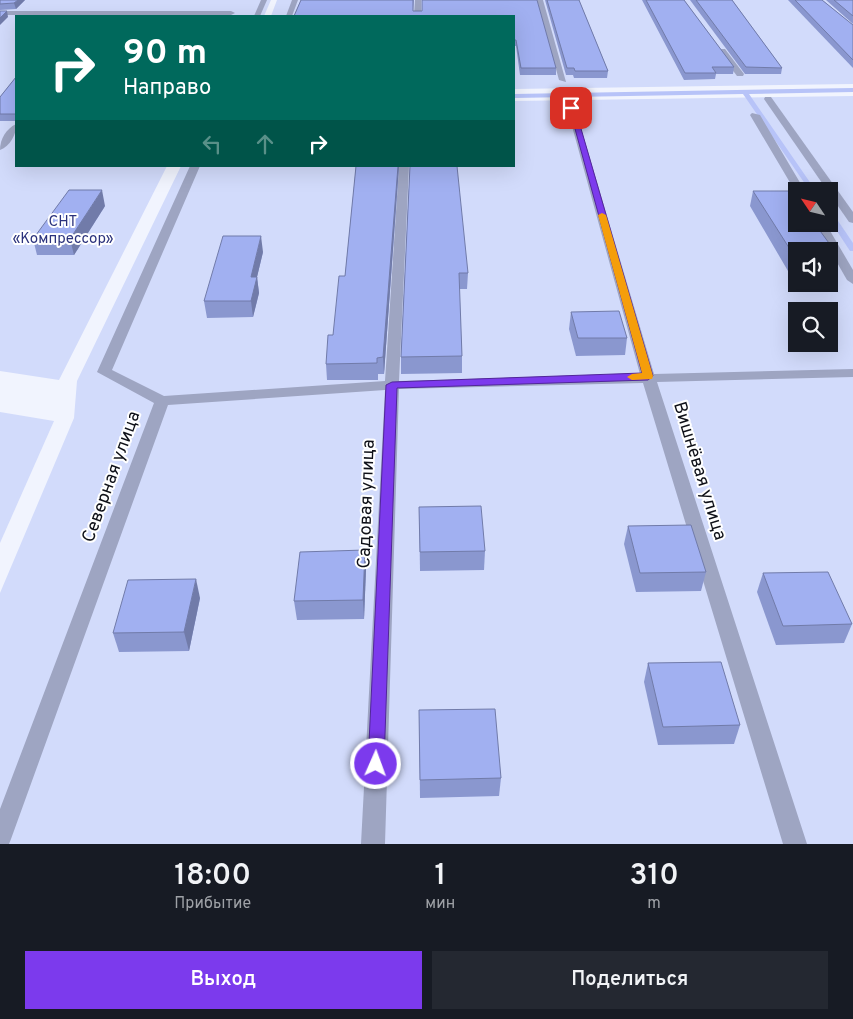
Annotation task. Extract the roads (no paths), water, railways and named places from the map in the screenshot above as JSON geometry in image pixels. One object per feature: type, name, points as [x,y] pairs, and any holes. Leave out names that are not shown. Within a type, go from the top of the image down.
[{"type":"street","points":[[257,15],[264,0]]},
{"type":"street","points":[[289,15],[295,0]]},
{"type":"street","points":[[418,0],[418,15]]},
{"type":"street","points":[[540,0],[563,80]]},
{"type":"street","points":[[0,13],[231,13]]},
{"type":"street","points":[[717,45],[740,74]]},
{"type":"street","points":[[768,98],[853,220]]},
{"type":"street","name":"Вишнёвая улица","points":[[571,108],[648,376],[795,844]]},
{"type":"street","points":[[755,115],[795,182]]},
{"type":"street","points":[[0,147],[15,129]]},
{"type":"street","name":"Северная улица","points":[[0,839],[162,401],[104,372],[195,167]]},
{"type":"street","name":"Садовая улица","points":[[373,844],[392,385],[404,167]]},
{"type":"street","points":[[825,232],[853,280]]},
{"type":"street","points":[[162,401],[392,385],[648,376],[853,373]]},
{"type":"waterway","points":[[515,96],[853,90]]},
{"type":"waterway","points":[[745,92],[807,182]]},
{"type":"waterway","points":[[838,227],[853,249]]},
{"type":"park label","name":"СНТ «Компрессор»","points":[[63,230]]}]
